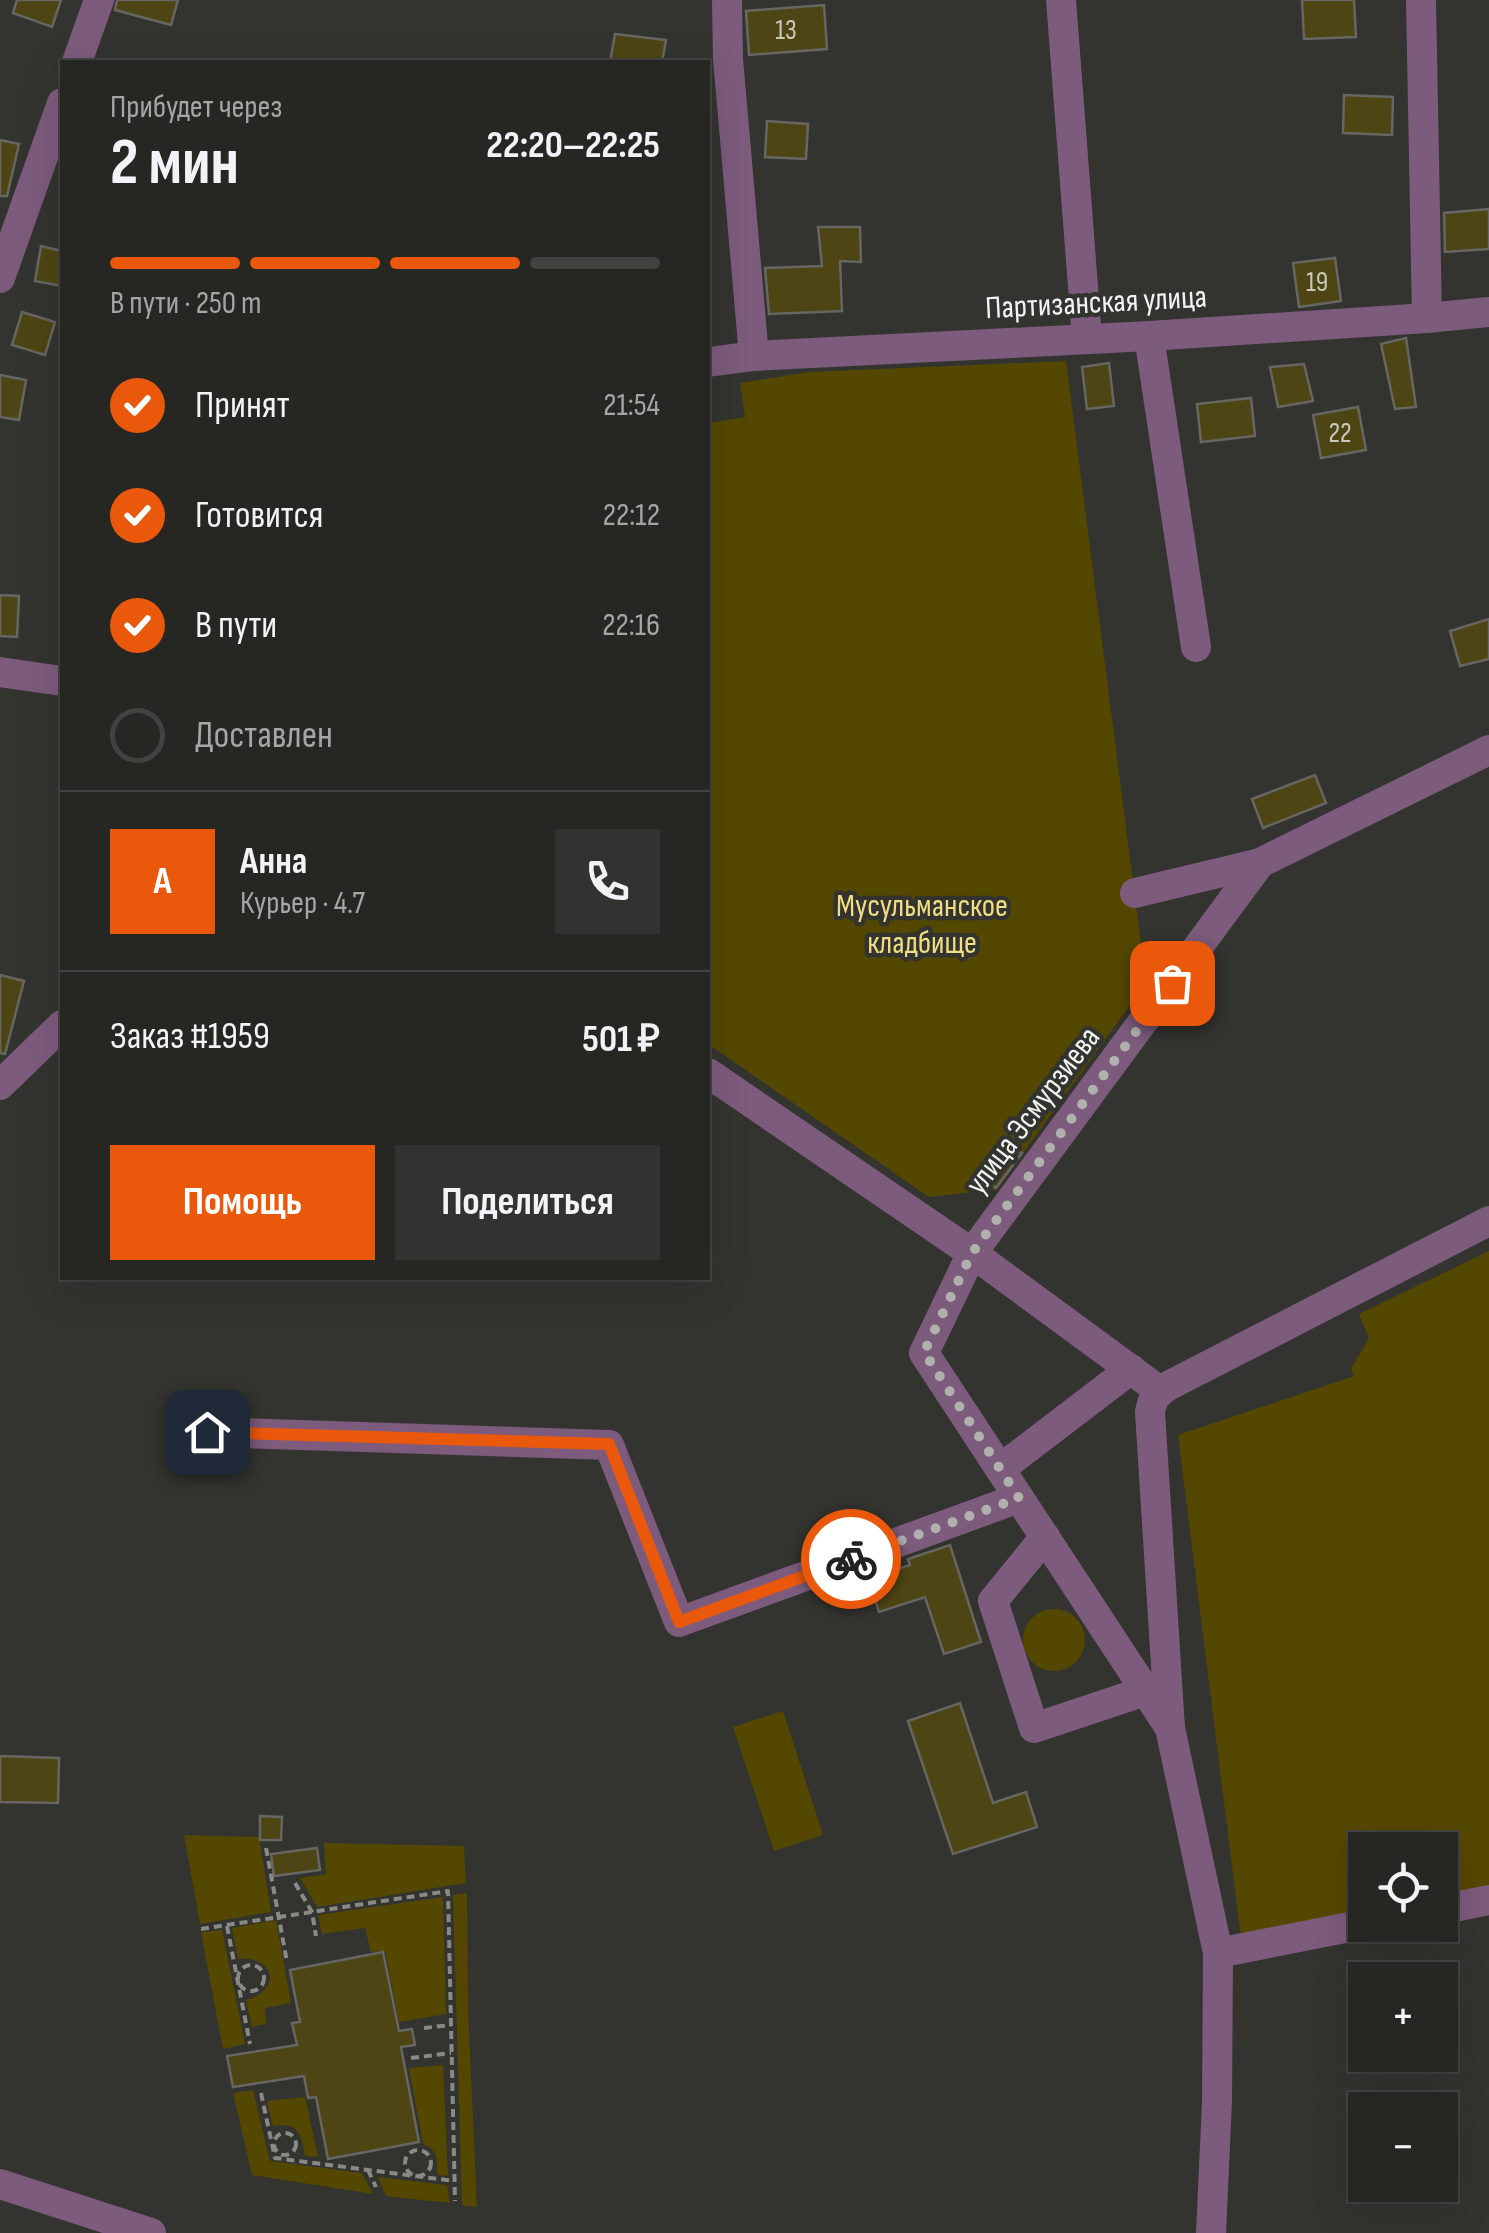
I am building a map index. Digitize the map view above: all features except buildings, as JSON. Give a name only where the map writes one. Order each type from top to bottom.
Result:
[{"type":"street","points":[[78,60],[99,0]]},
{"type":"street","points":[[726,0],[754,356]]},
{"type":"street","points":[[1061,0],[1087,339]]},
{"type":"street","points":[[1421,0],[1428,318]]},
{"type":"street","points":[[0,278],[60,109]]},
{"type":"street","name":"Партизанская улица","points":[[710,362],[1489,312]]},
{"type":"street","points":[[1149,336],[1196,647]]},
{"type":"street","points":[[0,672],[60,681]]},
{"type":"street","name":"улица Эсмурзиева","points":[[1000,1469],[924,1352],[972,1253],[1260,863],[1489,750]]},
{"type":"street","points":[[1135,893],[1260,863]]},
{"type":"street","points":[[0,1085],[60,1028]]},
{"type":"street","points":[[710,1074],[972,1253],[1160,1391]]},
{"type":"street","points":[[1212,2233],[1218,1954],[1170,1728],[1152,1401],[1160,1391],[1489,1221]]},
{"type":"street","points":[[1130,1369],[1000,1469],[1170,1728]]},
{"type":"street","points":[[207,1432],[609,1444],[679,1622],[1019,1498]]},
{"type":"street","points":[[1044,1537],[992,1601],[1034,1728],[1145,1691]]},
{"type":"street","points":[[1458,1906],[1489,1900]]},
{"type":"street","points":[[1218,1954],[1348,1927]]},
{"type":"street","points":[[0,2184],[142,2232]]},
{"type":"path","points":[[266,1848],[287,1962]]},
{"type":"path","points":[[295,1883],[312,1912],[316,1936]]},
{"type":"path","points":[[202,1929],[448,1892],[455,2202]]},
{"type":"path","points":[[227,1925],[250,2044]]},
{"type":"path","points":[[247,1965],[255,1965],[263,1973],[264,1982],[255,1990],[242,1988],[238,1981],[239,1973],[247,1965]]},
{"type":"path","points":[[424,2028],[451,2025]]},
{"type":"path","points":[[411,2058],[452,2054]]},
{"type":"path","points":[[261,2093],[275,2158],[454,2181]]},
{"type":"path","points":[[288,2133],[294,2138],[296,2148],[291,2154],[280,2155],[275,2150],[274,2139],[280,2134],[288,2133]]},
{"type":"path","points":[[418,2150],[426,2153],[431,2165],[423,2176],[414,2176],[404,2164],[410,2152],[418,2150]]},
{"type":"path","points":[[368,2170],[376,2187]]},
{"type":"green space","name":"Мусульманское кладбище","points":[[1066,361],[1146,983],[997,1189],[929,1197],[710,1045],[710,423],[745,417],[740,383],[809,372]]},
{"type":"green space","points":[[1489,1251],[1489,1888],[1458,1894],[1458,1832],[1348,1832],[1348,1916],[1241,1938],[1178,1435],[1354,1376],[1351,1369],[1369,1338],[1359,1314]]},
{"type":"green space","points":[[1054,1609],[1076,1618],[1085,1640],[1076,1662],[1054,1671],[1032,1662],[1023,1640],[1032,1618]]},
{"type":"green space","points":[[783,1711],[823,1835],[774,1851],[733,1727]]},
{"type":"green space","points":[[184,1835],[259,1837],[271,1912],[200,1924]]},
{"type":"green space","points":[[324,1843],[464,1846],[466,1883],[317,1907],[300,1878],[326,1874]]},
{"type":"green space","points":[[467,1893],[477,2207],[462,2205],[453,1895]]},
{"type":"green space","points":[[443,1897],[446,2014],[399,2022],[385,1951],[371,1952],[365,1928],[322,1934],[318,1915]]},
{"type":"green space","points":[[276,1920],[291,2003],[265,2008],[266,2024],[252,2027],[246,2000],[265,1989],[269,1975],[260,1962],[238,1959],[232,1928]]},
{"type":"green space","points":[[222,1930],[245,2044],[223,2049],[201,1932]]},
{"type":"green space","points":[[443,2065],[448,2176],[437,2175],[436,2156],[423,2144],[409,2068]]},
{"type":"green space","points":[[253,2090],[270,2161],[362,2173],[373,2194],[252,2175],[233,2093]]},
{"type":"green space","points":[[305,2097],[318,2157],[305,2156],[300,2135],[293,2128],[273,2126],[267,2101]]},
{"type":"green space","points":[[378,2177],[447,2185],[450,2203],[386,2196]]},
{"type":"way so far","points":[[851,1559],[1019,1498],[924,1352],[972,1253],[1172,983]]},
{"type":"route","points":[[207,1432],[609,1444],[679,1622],[851,1559]]}]
